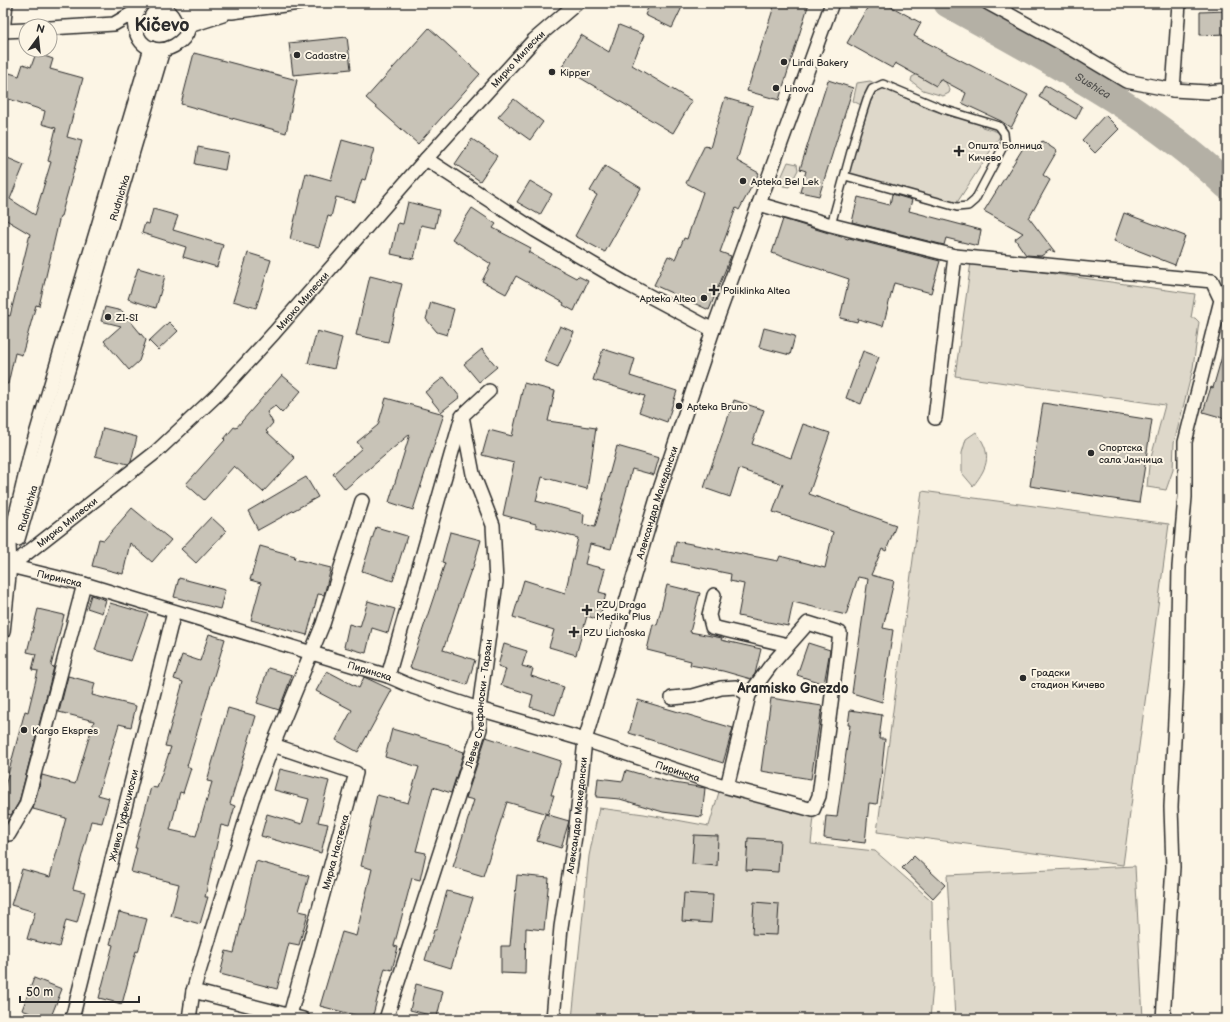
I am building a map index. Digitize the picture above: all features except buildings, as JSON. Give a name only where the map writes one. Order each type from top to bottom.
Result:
[{"type":"street","points":[[6,3],[3,31],[18,30]]},
{"type":"street","points":[[189,26],[232,12],[300,3]]},
{"type":"street","name":"Мирко Милески","points":[[6,569],[156,452],[220,392],[274,333],[426,159],[534,40],[577,3]]},
{"type":"street","name":"Александар Македонски","points":[[553,1019],[561,927],[575,836],[585,740],[657,498],[713,330],[832,3]]},
{"type":"street","points":[[988,3],[1074,50],[1126,82],[1173,90],[1207,92],[1227,90]]},
{"type":"street","points":[[1173,90],[1180,3]]},
{"type":"street","points":[[58,28],[114,24],[140,7]]},
{"type":"street","points":[[140,7],[134,25],[140,39]]},
{"type":"street","points":[[114,24],[157,49],[178,45],[183,40],[189,26],[183,7],[232,12]]},
{"type":"street","name":"Rudnichka","points":[[3,632],[6,569],[157,49]]},
{"type":"street","points":[[426,159],[535,230],[625,283],[713,330]]},
{"type":"street","points":[[759,204],[831,225],[955,256],[1212,281],[1221,300],[1185,442],[1185,497],[1179,567],[1177,675],[1171,807],[1173,867],[1163,1019]]},
{"type":"street","points":[[935,418],[955,256]]},
{"type":"street","points":[[388,676],[462,416],[489,391]]},
{"type":"street","name":"Левче Стефаноски - Тарзан","points":[[386,1019],[480,729],[479,708],[496,575],[492,525],[473,474],[462,416]]},
{"type":"street","points":[[189,1019],[194,991],[252,800],[323,624],[362,501]]},
{"type":"street","name":"Пиринска","points":[[6,569],[84,584],[388,676],[413,687],[585,740],[727,787],[813,810],[819,796],[840,634],[808,623],[749,695],[727,787]]},
{"type":"street","points":[[3,834],[9,834],[26,805],[84,584]]},
{"type":"street","points":[[714,595],[709,615],[712,627],[788,646]]},
{"type":"street","name":"Живко Туфекџиоски","points":[[72,1019],[174,612]]},
{"type":"street","points":[[672,698],[693,696],[721,688],[736,687],[749,695]]},
{"type":"street","name":"Мирка Настеска","points":[[273,745],[356,773],[290,1015]]},
{"type":"street","points":[[194,991],[303,1019]]},
{"type":"lane","points":[[831,225],[856,133],[867,99],[872,89],[879,85],[882,84],[943,109],[999,126],[1004,133],[1005,143],[975,200],[968,206],[957,207],[845,176]]},
{"type":"shaded area","points":[[916,75],[935,84],[941,80],[945,81],[950,90],[949,93],[943,96],[923,90],[911,81],[912,77]]},
{"type":"shaded area","points":[[870,81],[929,109],[956,118],[962,115],[981,124],[982,127],[1002,133],[958,201],[952,204],[846,176],[867,112],[863,106],[853,101],[857,83]]},
{"type":"shaded area","points":[[788,162],[797,164],[798,170],[789,187],[783,186],[780,180]]},
{"type":"shaded area","points":[[971,262],[1195,294],[1191,318],[1195,318],[1199,322],[1193,368],[1174,443],[1173,470],[1166,490],[1147,487],[1149,465],[1165,405],[955,376]]},
{"type":"shaded area","points":[[976,432],[985,446],[986,459],[985,466],[973,486],[962,473],[962,453],[966,439]]},
{"type":"shaded area","name":"Градски стадион Кичево","points":[[922,491],[1169,524],[1123,865],[877,832]]},
{"type":"shaded area","points":[[719,792],[814,817],[811,844],[875,851],[932,901],[933,985],[930,1019],[572,1019],[589,856],[599,808],[644,814],[709,826]]},
{"type":"shaded area","points":[[1135,866],[1143,1019],[955,1019],[947,875]]},
{"type":"waterway","name":"Sushica","points":[[948,3],[1093,85],[1163,132],[1196,157],[1227,185]]},
{"type":"place","name":"Cadastre","points":[[297,55]]},
{"type":"place","name":"Lindi Bakery","points":[[784,62]]},
{"type":"place","name":"Kipper","points":[[552,72]]},
{"type":"place","name":"Linova","points":[[776,88]]},
{"type":"place","name":"Општа Болница Кичево","points":[[959,151]]},
{"type":"place","name":"Apteka Bel Lek","points":[[743,181]]},
{"type":"place","name":"Poliklinka Altea","points":[[714,290]]},
{"type":"place","name":"Apteka Altea","points":[[704,298]]},
{"type":"place","name":"ZI-SI","points":[[108,317]]},
{"type":"place","name":"Apteka Bruno","points":[[679,406]]},
{"type":"place","name":"Спортска сала Јанчица","points":[[1091,453]]},
{"type":"place","name":"PZU Draga Medika Plus","points":[[587,610]]},
{"type":"place","name":"PZU Lichoska","points":[[574,632]]},
{"type":"place","name":"Градски стадион Кичево","points":[[1023,678]]},
{"type":"place","name":"Kargo Ekspres","points":[[24,730]]},
{"type":"district","name":"Kičevo","points":[[162,25]]},
{"type":"district","name":"Aramisko Gnezdo","points":[[793,688]]}]
